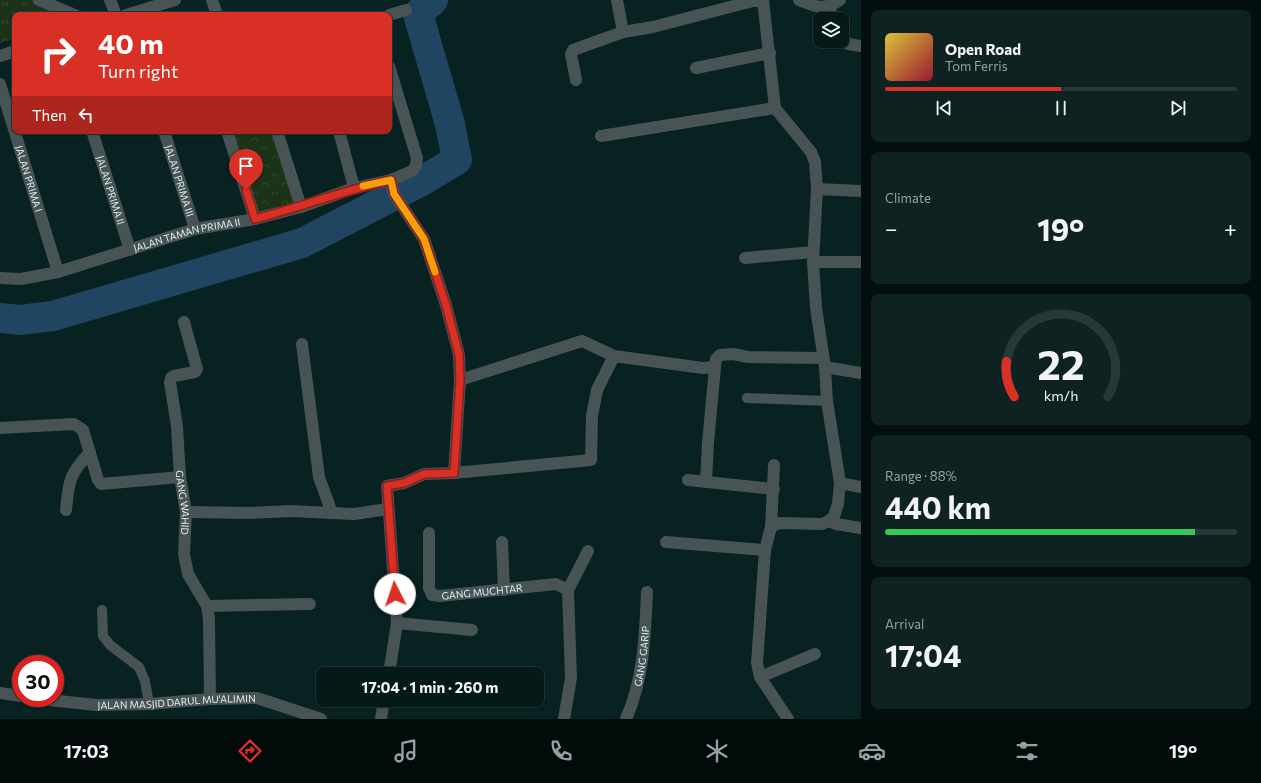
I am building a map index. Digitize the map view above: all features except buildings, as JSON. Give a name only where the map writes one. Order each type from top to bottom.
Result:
[{"type":"street","points":[[39,0],[68,12]]},
{"type":"street","points":[[110,0],[115,12]]},
{"type":"street","points":[[136,12],[175,0]]},
{"type":"street","points":[[212,0],[216,12]]},
{"type":"street","points":[[617,0],[623,32]]},
{"type":"street","points":[[576,80],[571,51],[623,32],[653,27],[714,5],[763,0],[775,108],[814,157],[817,190],[813,257],[816,308],[827,401],[840,483],[838,504],[834,516],[829,521],[822,524],[779,523],[771,527]]},
{"type":"street","points":[[799,0],[820,7],[835,3]]},
{"type":"street","points":[[392,14],[406,10]]},
{"type":"street","points":[[849,44],[861,46]]},
{"type":"street","points":[[0,56],[12,52]]},
{"type":"street","points":[[696,68],[770,53]]},
{"type":"street","name":"JALAN TAMAN PRIMA II","points":[[0,278],[21,279],[58,272],[196,230],[255,219],[301,206],[354,188],[391,180],[412,171],[416,166],[417,158],[392,76]]},
{"type":"street","name":"JALAN PRIMA I","points":[[0,84],[12,121]]},
{"type":"street","points":[[602,136],[775,108]]},
{"type":"street","name":"JALAN PRIMA I","points":[[16,134],[58,272]]},
{"type":"street","name":"JALAN PRIMA II","points":[[93,134],[130,250]]},
{"type":"street","name":"JALAN PRIMA III","points":[[165,134],[196,230]]},
{"type":"street","points":[[228,134],[255,219]]},
{"type":"street","points":[[278,134],[301,206]]},
{"type":"street","points":[[340,134],[354,188]]},
{"type":"street","points":[[391,180],[394,194],[403,204],[424,239],[446,305],[459,355],[460,380],[454,473]]},
{"type":"street","points":[[817,190],[861,190]]},
{"type":"street","points":[[745,258],[813,257],[861,262]]},
{"type":"street","name":"GANG WAHID","points":[[184,322],[197,369],[195,372],[174,376],[171,378],[170,382],[177,426],[180,477],[186,512],[184,554],[188,574],[207,606],[210,619],[210,699]]},
{"type":"street","points":[[460,380],[582,341],[614,356],[703,368],[715,367]]},
{"type":"street","points":[[302,344],[319,477],[332,514]]},
{"type":"street","points":[[706,482],[715,367],[716,359],[720,355],[733,354],[748,358],[763,356],[823,362],[861,373]]},
{"type":"street","points":[[390,667],[397,623],[387,486],[404,483],[424,474],[454,473],[591,460],[592,416],[597,390],[614,356]]},
{"type":"street","points":[[0,428],[74,424],[83,430],[98,480],[102,484],[180,477]]},
{"type":"street","points":[[66,510],[70,480],[78,466],[90,452]]},
{"type":"street","points":[[774,465],[771,527],[765,550],[757,663],[760,677],[788,719]]},
{"type":"street","points":[[688,480],[774,489]]},
{"type":"street","points":[[840,483],[861,487]]},
{"type":"street","points":[[186,512],[251,514],[291,511],[354,514],[388,509]]},
{"type":"street","points":[[829,521],[836,524],[861,528]]},
{"type":"street","name":"GANG MUCHTAR","points":[[429,533],[429,588],[432,595],[440,596],[556,584],[568,590]]},
{"type":"street","points":[[502,542],[504,590]]},
{"type":"street","points":[[666,542],[765,550]]},
{"type":"street","points":[[564,719],[571,678],[568,590],[588,551]]},
{"type":"street","name":"GANG GARIP","points":[[626,719],[634,701],[641,673],[645,646],[647,592]]},
{"type":"street","points":[[207,606],[310,604]]},
{"type":"street","points":[[397,623],[472,630]]},
{"type":"street","points":[[760,677],[816,654]]},
{"type":"street","points":[[0,693],[12,695]]},
{"type":"street","name":"JALAN MASJID DARUL MU'ALIMIN","points":[[64,702],[96,705],[149,704],[210,699],[257,698],[321,719]]},
{"type":"street","points":[[381,719],[383,707]]},
{"type":"lane","points":[[748,398],[827,401]]},
{"type":"lane","points":[[102,610],[103,636],[110,645],[138,667],[145,681],[149,704]]},
{"type":"green space","points":[[0,0],[36,0],[67,12],[12,12],[12,39],[0,43]]},
{"type":"green space","points":[[233,134],[273,134],[294,204],[258,214]]},
{"type":"waterway","points":[[0,318],[20,320],[53,316],[302,243],[422,181],[457,160],[450,124],[418,14],[433,0]]},
{"type":"slow traffic","points":[[363,186],[391,180],[394,194],[403,204],[424,239],[435,272]]},
{"type":"route","points":[[246,190],[255,219],[301,206],[354,188],[391,180],[394,194],[403,204],[424,239],[446,305],[459,355],[460,380],[454,473],[424,474],[404,483],[387,486],[395,594]]}]
